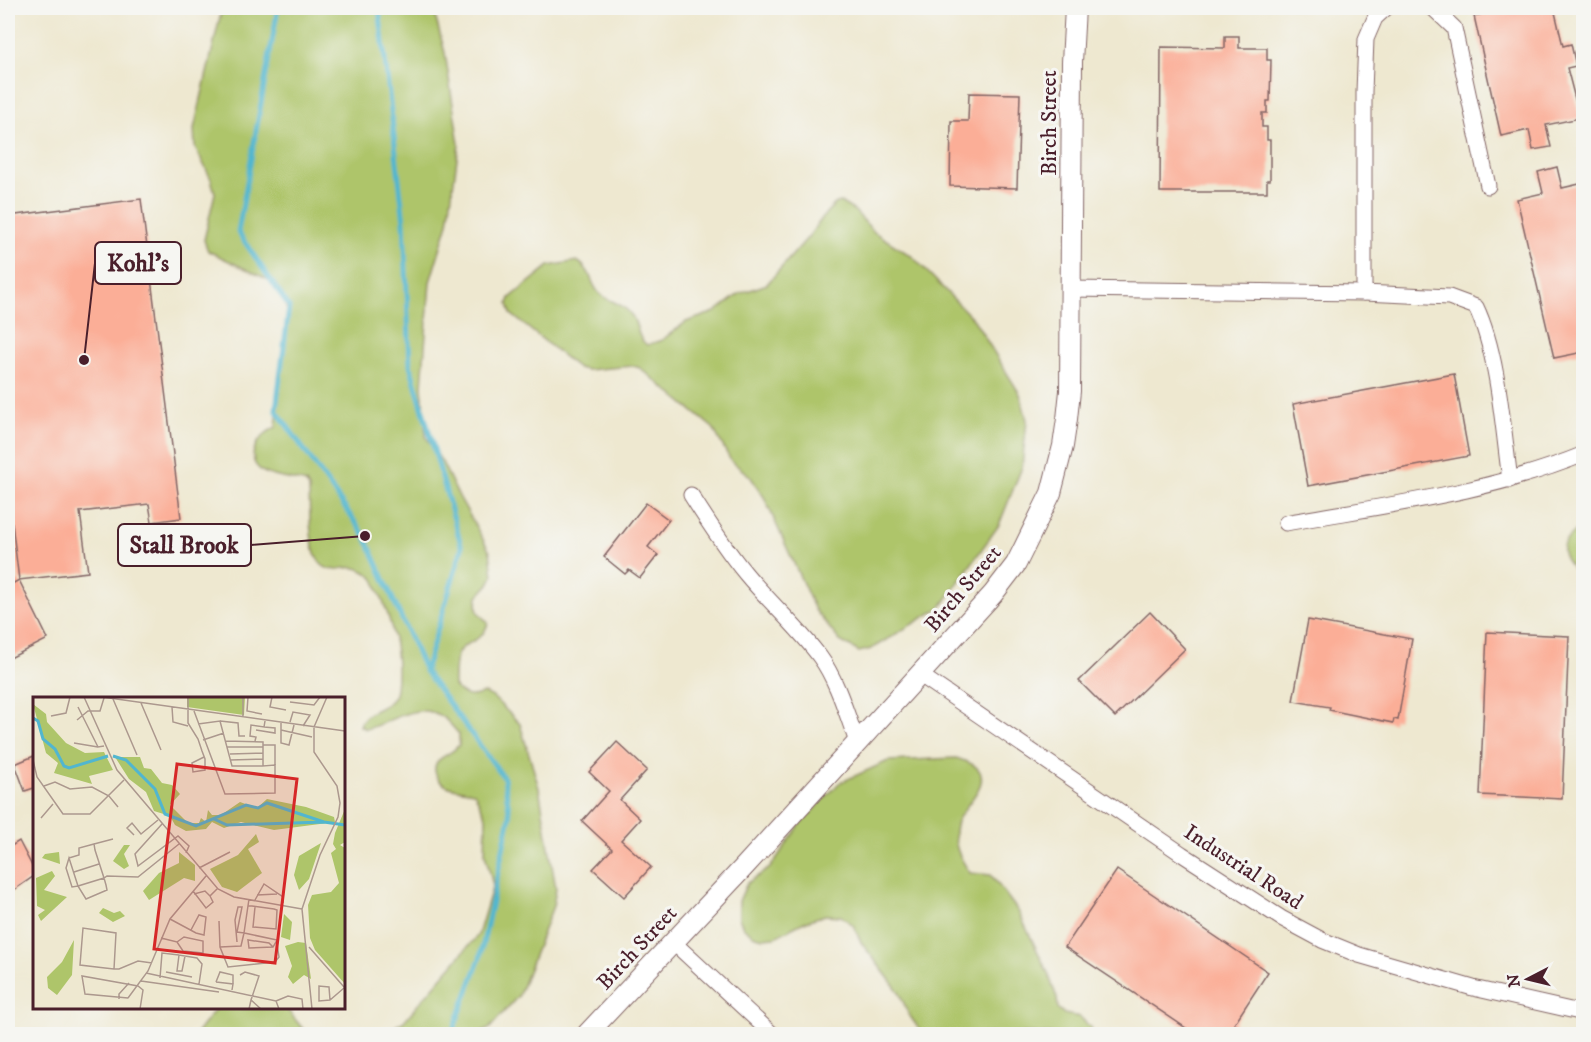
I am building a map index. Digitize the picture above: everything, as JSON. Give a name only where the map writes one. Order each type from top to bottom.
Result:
[{"type":"street","name":"Birch Street","points":[[587,1035],[993,594],[1016,564],[1051,493],[1063,446],[1070,391],[1072,63],[1075,8]]},
{"type":"street","points":[[1364,293],[1366,39],[1375,18],[1386,8]]},
{"type":"street","points":[[1433,8],[1454,28],[1488,186]]},
{"type":"street","points":[[1070,289],[1364,293],[1449,297],[1476,307],[1490,348],[1510,480]]},
{"type":"street","points":[[1286,523],[1510,480],[1584,454]]},
{"type":"street","points":[[691,495],[746,574],[821,659],[841,700],[857,742]]},
{"type":"street","name":"Industrial Road","points":[[919,674],[1182,854],[1281,918],[1322,940],[1359,955],[1473,988],[1584,1013]]},
{"type":"street","points":[[673,942],[772,1035]]},
{"type":"green space","points":[[222,8],[433,8],[445,53],[459,144],[448,223],[430,282],[422,386],[426,437],[442,462],[490,552],[493,576],[478,596],[478,612],[488,623],[482,635],[465,645],[458,653],[454,686],[468,696],[485,693],[493,697],[520,724],[539,788],[556,889],[553,906],[519,995],[489,1029],[478,1034],[384,1034],[404,1021],[478,935],[493,885],[485,854],[486,817],[474,792],[448,786],[437,777],[435,766],[437,763],[459,745],[459,734],[445,719],[432,712],[423,711],[404,714],[366,729],[360,726],[367,715],[390,701],[396,689],[397,664],[394,638],[376,583],[371,576],[358,569],[352,567],[329,569],[321,564],[312,539],[309,488],[306,483],[263,472],[257,467],[254,459],[254,450],[260,439],[276,427],[289,318],[283,296],[275,283],[208,251],[204,240],[215,193],[211,179],[195,147],[194,129]]},
{"type":"green space","points":[[840,202],[855,211],[874,232],[913,257],[974,320],[1020,394],[1027,420],[1022,467],[999,525],[941,607],[871,649],[859,652],[840,641],[815,610],[764,497],[750,476],[731,461],[713,428],[640,368],[633,366],[587,370],[578,368],[511,314],[508,304],[510,298],[549,266],[577,261],[586,269],[601,295],[629,312],[643,342],[647,345],[662,340],[686,322],[715,312],[739,294],[767,284],[826,213]]},
{"type":"green space","points":[[1583,525],[1583,571],[1575,571],[1564,557],[1563,546],[1570,536]]},
{"type":"green space","points":[[956,758],[973,765],[981,774],[978,789],[956,825],[955,838],[960,856],[970,873],[991,875],[1018,911],[1048,973],[1058,1008],[1064,1014],[1080,1017],[1090,1027],[1092,1034],[923,1034],[909,1015],[899,992],[861,942],[853,925],[841,916],[825,915],[804,922],[775,937],[763,938],[753,935],[743,927],[739,918],[739,901],[747,883],[770,868],[799,826],[839,783],[888,761]]},
{"type":"green space","points":[[215,1009],[287,1009],[307,1034],[196,1034]]},
{"type":"building","points":[[1510,8],[1554,8],[1563,46],[1571,44],[1576,66],[1567,68],[1580,118],[1546,125],[1551,147],[1533,150],[1529,130],[1501,136],[1474,16]]},
{"type":"building","points":[[1225,36],[1239,36],[1239,48],[1267,48],[1267,60],[1271,60],[1270,101],[1267,101],[1267,113],[1262,113],[1262,127],[1267,127],[1267,140],[1270,140],[1270,180],[1267,180],[1267,192],[1160,192],[1161,47],[1225,48]]},
{"type":"building","points":[[969,93],[1020,94],[1017,188],[950,186],[951,121],[968,121]]},
{"type":"building","points":[[1557,167],[1562,188],[1584,183],[1584,352],[1554,358],[1517,199],[1543,193],[1538,172]]},
{"type":"building","points":[[141,199],[181,518],[152,522],[149,504],[80,512],[88,572],[19,580],[12,523],[8,524],[8,216]]},
{"type":"building","points":[[1454,374],[1469,456],[1308,486],[1293,404]]},
{"type":"building","points":[[646,503],[669,520],[648,547],[658,555],[640,578],[629,570],[625,574],[604,557]]},
{"type":"building","points":[[19,580],[48,639],[8,659],[8,586]]},
{"type":"building","points":[[1150,612],[1185,649],[1115,717],[1079,681]]},
{"type":"building","points":[[1308,620],[1412,639],[1398,720],[1394,719],[1393,723],[1329,710],[1330,707],[1293,701]]},
{"type":"building","points":[[1487,632],[1569,636],[1562,799],[1480,795]]},
{"type":"building","points":[[617,742],[647,770],[620,800],[640,819],[621,840],[651,867],[624,897],[593,869],[612,849],[582,821],[609,791],[589,772]]},
{"type":"building","points":[[33,756],[33,788],[25,791],[15,764]]},
{"type":"building","points":[[19,841],[33,868],[33,877],[8,894],[8,848]]},
{"type":"building","points":[[1117,870],[1268,972],[1234,1024],[1250,1034],[1195,1034],[1065,947]]},
{"type":"waterway","points":[[278,8],[238,232],[289,307],[276,410],[365,536],[425,671],[504,778],[510,816],[480,958],[452,1034]]},
{"type":"waterway","points":[[379,8],[404,222],[410,365],[462,548],[425,671]]},
{"type":"place","name":"Kohl's","points":[[84,360]]},
{"type":"place","name":"Stall Brook","points":[[365,536]]}]
